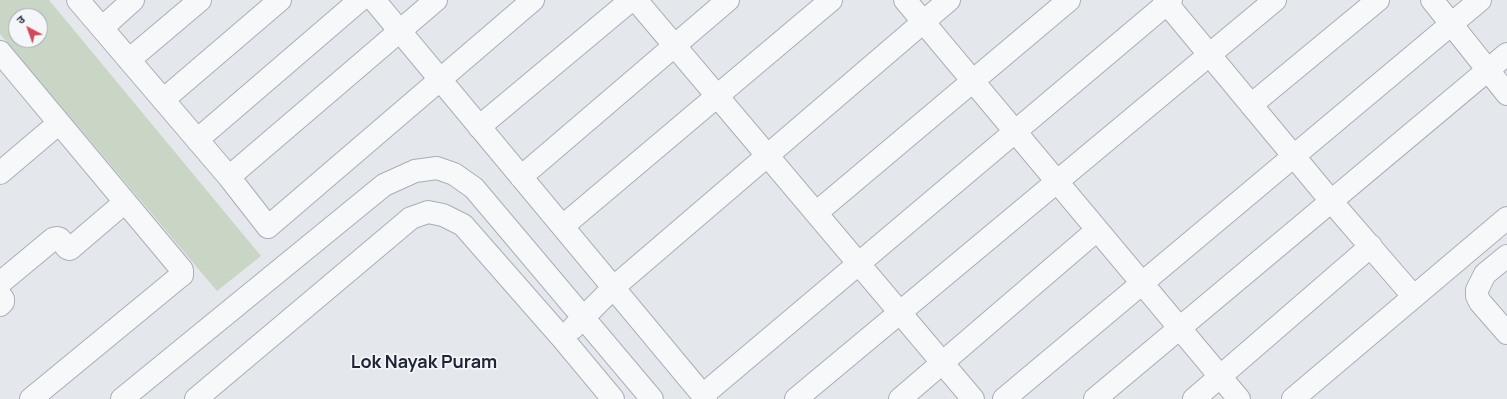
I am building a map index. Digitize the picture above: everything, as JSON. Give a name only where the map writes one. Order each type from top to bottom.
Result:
[{"type":"street","points":[[78,0],[229,177],[268,227],[533,0]]},
{"type":"street","points":[[102,28],[133,0]]},
{"type":"street","points":[[129,60],[200,0]]},
{"type":"street","points":[[163,100],[280,0]]},
{"type":"street","points":[[197,140],[360,0]]},
{"type":"street","points":[[374,0],[705,397],[1168,1],[1209,54],[1331,201],[1414,297]]},
{"type":"street","points":[[229,177],[436,0]]},
{"type":"street","points":[[480,127],[630,0]]},
{"type":"street","points":[[636,0],[973,399]]},
{"type":"street","points":[[521,177],[728,0]]},
{"type":"street","points":[[563,226],[831,0]]},
{"type":"street","points":[[905,0],[1239,399]]},
{"type":"street","points":[[563,339],[614,287],[949,0]]},
{"type":"street","points":[[816,213],[1069,0]]},
{"type":"street","points":[[796,399],[1275,0]]},
{"type":"street","points":[[1252,105],[1378,0]]},
{"type":"street","points":[[1432,0],[1507,94]]},
{"type":"street","points":[[1004,399],[1480,0]]},
{"type":"street","points":[[1095,399],[1507,54]]},
{"type":"street","points":[[2,60],[59,123],[182,270],[182,275],[31,399]]},
{"type":"street","points":[[0,173],[59,123]]},
{"type":"street","points":[[122,399],[384,185],[414,171],[437,168],[454,174],[474,188],[652,399]]},
{"type":"street","points":[[0,283],[53,239],[56,238],[60,240],[67,248],[70,249],[125,202]]},
{"type":"street","points":[[196,399],[411,218],[428,212],[443,215],[463,225],[563,339],[613,399]]},
{"type":"street","points":[[1294,399],[1507,218]]},
{"type":"street","points":[[900,399],[1097,230]]},
{"type":"street","points":[[1194,399],[1371,246]]},
{"type":"street","points":[[1507,256],[1485,274],[1477,290],[1477,296],[1480,302],[1507,333]]},
{"type":"street","points":[[0,295],[3,302],[0,305]]},
{"type":"green space","points":[[0,0],[49,0],[261,256],[217,291],[12,48],[48,48],[48,8],[8,8],[8,43],[0,34]]},
{"type":"district","name":"Lok Nayak Puram","points":[[424,363]]}]
